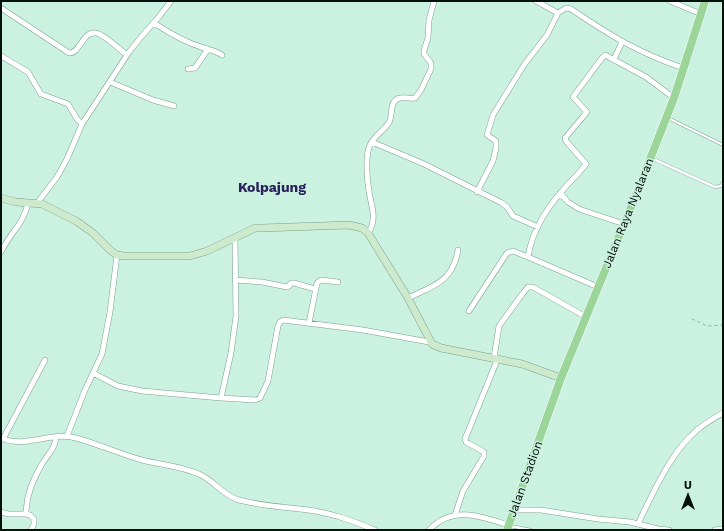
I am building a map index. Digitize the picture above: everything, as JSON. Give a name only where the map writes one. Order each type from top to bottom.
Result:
[{"type":"main road","name":"Jalan Raya Nyalaran","points":[[544,424],[561,378],[674,98],[705,1]]},
{"type":"main road","name":"Jalan Stadion","points":[[508,528],[544,424]]},
{"type":"street","points":[[38,202],[60,171],[82,124],[135,44],[154,23],[170,1]]},
{"type":"street","points":[[368,233],[373,224],[374,214],[369,192],[367,154],[372,142],[390,121],[393,103],[395,100],[398,98],[415,98],[428,76],[431,69],[431,63],[424,54],[424,50],[428,38],[429,20],[434,1]]},
{"type":"street","points":[[536,1],[558,13]]},
{"type":"street","points":[[670,1],[701,14]]},
{"type":"street","points":[[1,8],[69,53],[72,53],[75,50],[86,36],[96,33],[127,56]]},
{"type":"street","points":[[477,192],[495,156],[496,141],[487,135],[493,115],[524,65],[547,35],[558,13],[566,8],[571,9],[622,42],[657,59],[683,68]]},
{"type":"street","points":[[154,23],[178,37],[222,55]]},
{"type":"street","points":[[614,59],[622,42]]},
{"type":"street","points":[[188,69],[195,68],[208,49]]},
{"type":"street","points":[[1,56],[28,72],[41,94],[68,104],[77,120],[82,124]]},
{"type":"street","points":[[528,256],[538,227],[546,211],[586,164],[565,138],[587,112],[573,97],[604,56],[614,59],[646,77],[674,98]]},
{"type":"street","points":[[110,82],[153,100],[174,106]]},
{"type":"street","points":[[372,142],[424,164],[504,205],[515,218],[538,227]]},
{"type":"street","points":[[560,193],[568,202],[578,209],[624,224]]},
{"type":"street","points":[[1,198],[16,202],[38,202],[67,216],[86,228],[117,255],[134,257],[190,256],[207,251],[255,228],[349,225],[362,228],[368,233],[408,298],[429,342]]},
{"type":"street","points":[[1,252],[15,232],[28,203]]},
{"type":"street","points":[[221,398],[236,316],[235,238]]},
{"type":"street","points":[[408,298],[443,280],[450,274],[454,267],[458,250]]},
{"type":"street","points":[[469,311],[507,253],[512,251],[528,256],[598,287]]},
{"type":"street","points":[[66,436],[102,354],[105,343],[117,255]]},
{"type":"street","points":[[235,280],[262,282],[287,287],[291,283],[294,283],[315,289]]},
{"type":"street","points":[[309,322],[315,289],[319,281],[338,282]]},
{"type":"street","points":[[455,516],[463,491],[485,453],[466,442],[465,439],[496,358],[499,326],[528,287],[533,287],[586,318]]},
{"type":"street","points":[[93,373],[107,382],[126,388],[221,398],[256,400],[260,398],[268,381],[278,326],[283,320],[288,320],[363,330],[429,342],[441,348],[530,366],[561,378]]},
{"type":"street","points":[[45,360],[2,438],[17,442],[66,436],[141,460],[171,466],[200,475],[212,482],[229,496],[238,500],[263,505],[332,514],[375,530]]},
{"type":"street","points":[[638,524],[652,495],[678,451],[697,430],[723,413]]},
{"type":"street","points":[[26,514],[28,491],[54,447],[56,437]]},
{"type":"street","points":[[514,510],[541,510],[669,530]]},
{"type":"street","points":[[1,512],[8,514],[30,515],[34,519],[34,529]]},
{"type":"street","points":[[429,530],[436,523],[447,517],[472,514],[508,528]]},
{"type":"street","points":[[715,530],[723,529]]},
{"type":"lane","points":[[666,117],[723,145]]},
{"type":"lane","points":[[651,158],[715,187],[721,186],[723,182]]},
{"type":"lane","points":[[508,528],[531,530]]},
{"type":"path","points":[[692,319],[702,325],[707,326],[723,325]]},
{"type":"district","name":"Kolpajung","points":[[272,187]]}]
